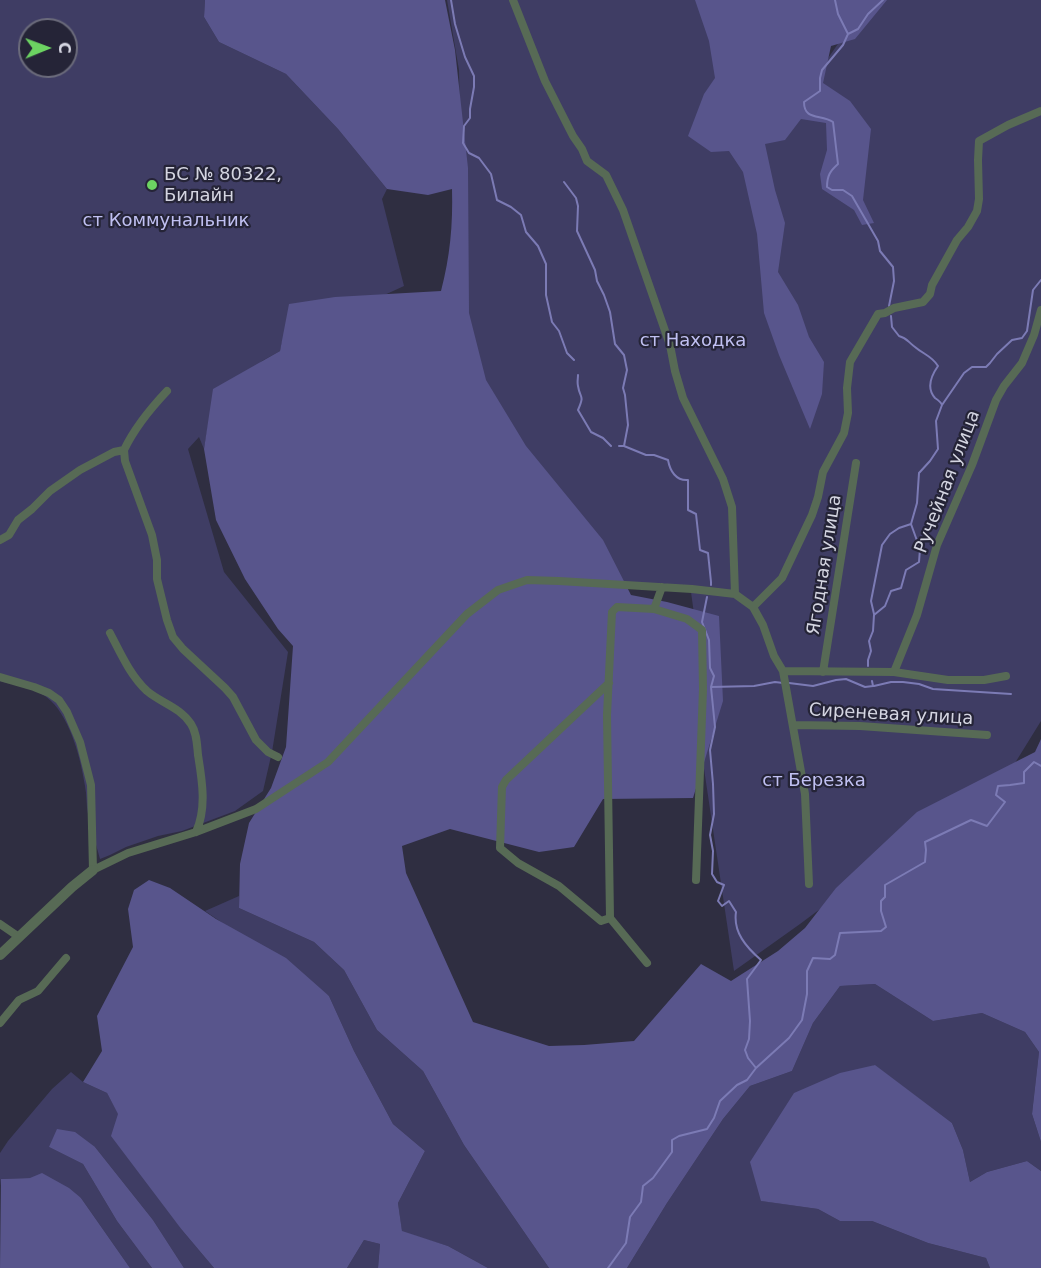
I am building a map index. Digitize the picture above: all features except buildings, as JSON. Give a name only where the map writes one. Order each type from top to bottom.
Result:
[{"type":"street","points":[[513,0],[545,81],[573,136],[587,161],[606,175],[623,210],[670,345],[683,398],[723,479],[732,507],[735,594]]},
{"type":"street","points":[[753,607],[782,578],[812,515],[823,472],[844,433],[848,413],[847,387],[850,362],[878,314],[923,302],[930,294],[932,285],[957,240],[969,227],[977,211],[979,141],[1041,111]]},
{"type":"street","name":"Ручейная улица","points":[[894,672],[917,615],[937,545],[972,465],[996,400],[1022,363],[1034,335],[1041,310]]},
{"type":"street","points":[[167,391],[148,411],[124,450],[125,461],[152,535],[157,560],[157,579],[167,620],[173,637],[183,650],[233,697],[256,740],[268,752],[278,757]]},
{"type":"street","points":[[0,540],[9,535],[18,520],[50,491],[80,470],[114,452],[124,450]]},
{"type":"street","name":"Ягодная улица","points":[[823,672],[856,463]]},
{"type":"street","points":[[0,955],[93,870],[128,853],[196,832],[256,809],[328,762],[466,614],[498,590],[527,580],[662,587],[735,594],[753,607],[784,674],[788,692],[805,794],[809,884]]},
{"type":"street","points":[[654,609],[662,587]]},
{"type":"street","points":[[647,963],[610,918],[607,715],[612,612],[617,607],[654,609],[687,619],[702,630],[703,689],[696,880]]},
{"type":"street","points":[[110,633],[138,682],[150,693],[177,709],[192,725],[203,791],[200,824],[196,832]]},
{"type":"street","points":[[784,674],[894,672],[948,680],[984,680],[1006,676]]},
{"type":"street","points":[[0,677],[49,693],[59,700],[67,712],[81,742],[91,786],[93,870]]},
{"type":"street","points":[[609,683],[506,780],[502,788],[500,848],[518,863],[559,886],[601,921],[610,918]]},
{"type":"street","name":"Сиреневая улица","points":[[793,725],[860,726],[987,735]]},
{"type":"street","points":[[0,924],[19,937]]},
{"type":"street","points":[[0,1023],[19,1000],[38,991],[66,958]]},
{"type":"green space","name":"ст Коммунальник","points":[[0,0],[205,0],[204,17],[219,42],[286,74],[338,129],[387,189],[382,199],[404,286],[282,342],[280,351],[262,361],[208,426],[204,449],[199,437],[188,449],[224,572],[288,652],[272,752],[263,791],[235,811],[182,831],[126,847],[100,859],[88,814],[81,764],[69,729],[51,701],[27,688],[0,681]]},
{"type":"green space","name":"ст Находка","points":[[447,0],[698,0],[777,132],[851,25],[879,0],[1041,0],[1041,721],[1015,763],[734,971],[699,735],[697,636],[691,592],[530,583],[465,372],[459,70]]},
{"type":"green space","points":[[239,896],[239,908],[314,942],[344,970],[377,1030],[423,1071],[464,1145],[549,1268],[488,1268],[448,1246],[402,1232],[398,1203],[425,1151],[393,1124],[354,1051],[329,996],[205,911]]},
{"type":"green space","points":[[875,984],[933,1021],[982,1013],[1025,1032],[1039,1052],[1032,1114],[1041,1142],[1041,1171],[1027,1161],[987,1172],[970,1182],[963,1150],[952,1123],[874,1065],[762,1201],[818,1209],[840,1221],[872,1221],[928,1243],[986,1258],[990,1268],[627,1268],[723,1119],[750,1086],[792,1071],[813,1023],[840,986]]},
{"type":"green space","points":[[71,1072],[83,1082],[107,1093],[182,1230],[214,1268],[184,1268],[153,1220],[95,1147],[49,1147],[83,1164],[117,1221],[152,1268],[130,1268],[81,1198],[30,1178],[1,1179],[0,1186],[0,1153],[52,1089]]},
{"type":"green space","points":[[364,1240],[380,1244],[378,1268],[347,1268]]},
{"type":"shaded area","points":[[205,0],[445,0],[455,50],[468,168],[469,313],[486,380],[526,446],[603,540],[631,595],[719,616],[723,701],[693,798],[603,799],[574,847],[539,852],[450,829],[402,846],[406,873],[473,1022],[549,1046],[634,1041],[701,964],[731,981],[778,951],[805,928],[836,888],[917,812],[1035,752],[1041,739],[1041,1142],[1032,1114],[1039,1052],[1025,1032],[982,1013],[933,1021],[875,984],[840,986],[813,1023],[792,1071],[750,1086],[723,1119],[627,1268],[549,1268],[464,1145],[423,1071],[377,1030],[344,970],[314,942],[239,908],[240,864],[249,823],[271,788],[286,747],[293,646],[278,629],[245,579],[216,520],[204,449],[213,389],[280,351],[289,304],[335,297],[441,291],[450,241],[452,189],[428,195],[387,189],[338,129],[286,74],[219,42],[204,17]]},
{"type":"shaded area","points":[[695,0],[887,0],[855,39],[831,46],[823,83],[850,101],[871,129],[863,200],[874,223],[862,225],[854,210],[822,189],[820,174],[827,150],[826,123],[801,119],[785,140],[765,144],[785,223],[778,272],[798,305],[809,337],[824,362],[822,394],[810,429],[764,313],[757,234],[743,172],[729,151],[711,152],[688,136],[704,94],[715,78],[709,41]]},
{"type":"shaded area","points":[[149,880],[170,888],[216,919],[286,958],[329,996],[354,1051],[393,1124],[425,1151],[398,1203],[402,1231],[448,1246],[488,1268],[378,1268],[380,1244],[364,1240],[347,1268],[214,1268],[182,1230],[111,1136],[118,1114],[107,1093],[83,1082],[102,1051],[97,1016],[133,947],[128,909],[134,890]]},
{"type":"shaded area","points":[[875,1065],[952,1123],[963,1150],[970,1182],[987,1172],[1027,1161],[1041,1171],[1041,1268],[990,1268],[986,1258],[928,1243],[872,1221],[840,1221],[818,1209],[761,1201],[750,1162],[794,1093],[840,1073]]},
{"type":"shaded area","points":[[57,1129],[75,1132],[95,1147],[153,1220],[184,1268],[152,1268],[117,1221],[83,1164],[49,1147]]},
{"type":"shaded area","points":[[42,1173],[69,1188],[81,1198],[130,1268],[0,1268],[1,1179],[30,1178]]},
{"type":"waterway","points":[[451,0],[455,24],[465,57],[474,76],[470,118],[464,126],[463,143],[469,153],[479,158],[491,174],[497,200],[521,215],[526,232],[538,246],[546,264],[546,295],[552,322],[559,331],[567,353],[574,360]]},
{"type":"waterway","points":[[835,0],[838,14],[848,34]]},
{"type":"waterway","points":[[883,0],[868,14],[858,29],[848,34],[843,45],[822,70],[820,91],[804,102],[810,115],[833,122],[838,164],[830,174],[827,187],[832,190],[843,190],[852,196],[878,241],[880,251],[893,267],[894,281],[889,306]]},
{"type":"waterway","points":[[564,182],[576,198],[577,231],[595,270],[597,281],[610,312],[615,344],[624,355],[627,370],[623,388],[628,425],[624,446]]},
{"type":"waterway","points":[[942,405],[964,373],[972,367],[986,367],[1012,340],[1022,338],[1027,331],[1033,290],[1041,280]]},
{"type":"waterway","points":[[868,666],[871,651],[869,641],[873,631],[874,615],[885,606],[891,591],[901,588],[906,570],[919,562],[920,549],[911,524],[917,503],[919,473],[938,449],[936,421],[942,405],[932,394],[930,386],[938,366],[930,357],[899,336],[892,327],[891,316]]},
{"type":"waterway","points":[[578,375],[582,399],[578,410],[591,432],[603,438],[611,446]]},
{"type":"waterway","points":[[619,446],[668,460],[674,475],[688,480],[688,510],[696,514],[700,550],[708,553],[711,585]]},
{"type":"waterway","points":[[874,614],[871,601],[882,545],[890,534],[911,524]]},
{"type":"waterway","points":[[707,597],[702,622],[709,640],[710,668],[714,676],[711,687],[715,727],[710,750],[714,814],[710,835],[713,851],[712,874],[717,882],[724,885],[718,901],[722,906],[729,901],[736,912],[737,926],[742,939],[761,960],[747,979],[750,1021],[749,1039],[745,1050],[756,1068]]},
{"type":"waterway","points":[[789,683],[813,686],[846,679],[865,687],[873,686],[872,681]]},
{"type":"waterway","points":[[874,686],[903,682],[933,689],[1011,694]]},
{"type":"waterway","points":[[711,687],[783,683]]},
{"type":"waterway","points":[[608,1268],[626,1243],[630,1217],[641,1202],[643,1186],[653,1178],[672,1152],[672,1140],[707,1129],[720,1101],[737,1085],[747,1080],[756,1068],[789,1038],[802,1020],[807,994],[807,971],[813,958],[830,959],[835,955],[840,933],[881,931],[886,927],[881,911],[881,901],[885,897],[885,885],[925,862],[925,842],[971,820],[987,826],[1005,802],[996,795],[998,786],[1024,783],[1024,772],[1034,762],[1041,766]]},
{"type":"place","name":"БС № 80322, Билайн","points":[[152,185]]},
{"type":"park label","name":"ст Березка","points":[[814,781]]}]
